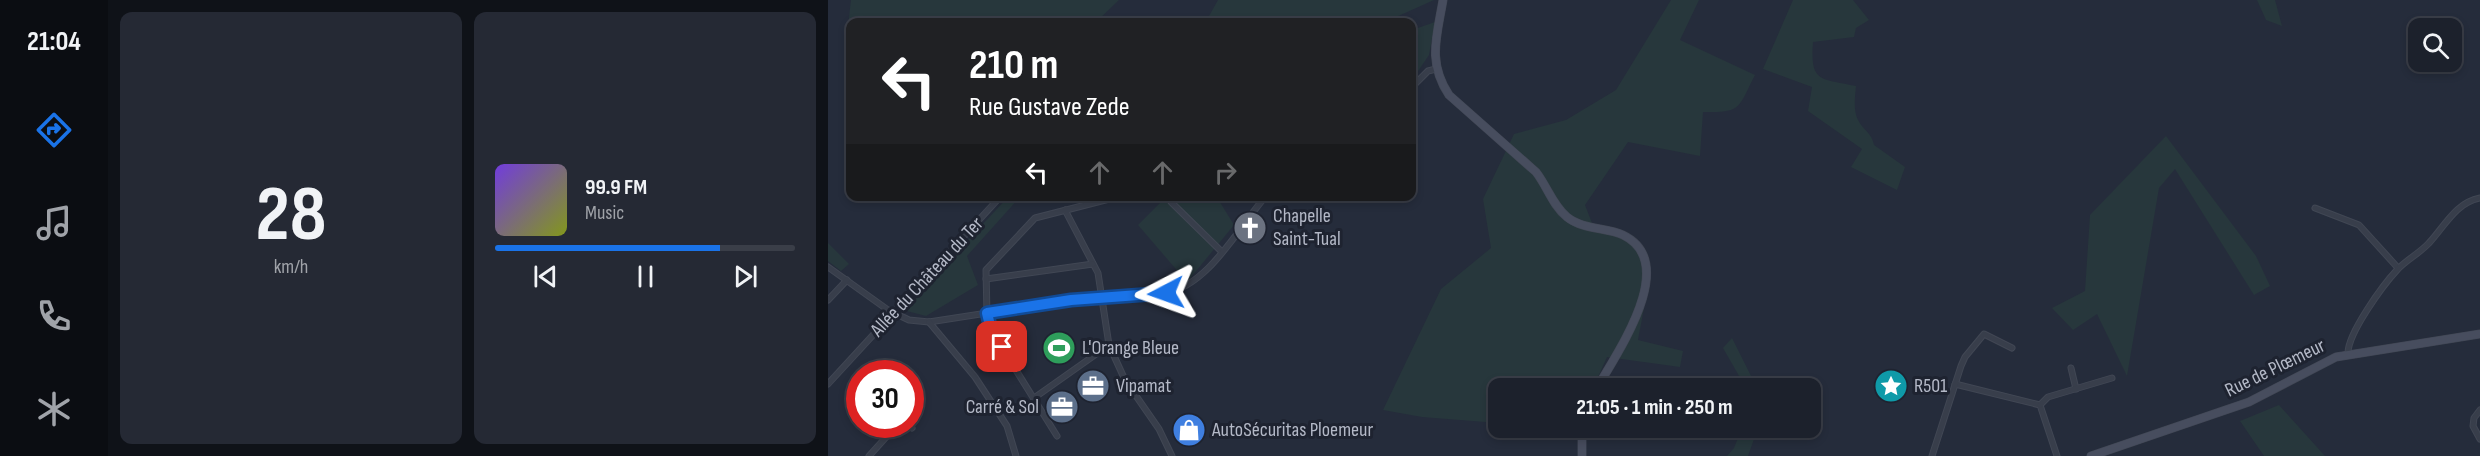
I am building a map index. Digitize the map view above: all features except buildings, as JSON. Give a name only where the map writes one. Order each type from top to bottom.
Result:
[{"type":"street","points":[[1443,0],[1435,49],[1436,69],[1449,95],[1536,172],[1567,217],[1582,224],[1623,235],[1639,249],[1647,272],[1642,303],[1602,378]]},
{"type":"street","points":[[1416,83],[1428,72],[1436,69]]},
{"type":"street","points":[[2348,353],[2351,337],[2398,268],[2420,252],[2440,231],[2447,218],[2464,204],[2480,198]]},
{"type":"street","name":"Allée du Château du Ter","points":[[828,384],[996,201]]},
{"type":"street","points":[[1057,436],[991,330],[987,313],[986,270],[1035,218],[1102,201]]},
{"type":"street","points":[[1172,201],[1222,252]]},
{"type":"street","points":[[828,267],[893,312],[909,320],[929,322],[1071,300],[1180,291],[1193,283],[1222,252],[1262,201]]},
{"type":"street","points":[[2315,208],[2359,225],[2398,268]]},
{"type":"street","points":[[1065,210],[1098,273],[1109,345],[1125,380],[1159,429],[1172,456]]},
{"type":"street","points":[[986,279],[1093,264]]},
{"type":"street","points":[[828,300],[847,280]]},
{"type":"street","points":[[929,322],[975,377],[1003,420],[1016,456]]},
{"type":"street","points":[[1932,456],[1965,357],[1984,334],[2012,348]]},
{"type":"street","name":"Rue de Plœmeur","points":[[2091,456],[2249,402],[2348,353],[2480,334]]},
{"type":"street","points":[[1034,398],[1109,345]]},
{"type":"street","points":[[2071,368],[2076,388]]},
{"type":"street","points":[[2040,405],[2048,397],[2112,378]]},
{"type":"street","points":[[1955,384],[2040,405]]},
{"type":"street","points":[[2040,405],[2057,456]]},
{"type":"street","points":[[2480,410],[2474,418],[2473,426],[2480,439]]},
{"type":"street","points":[[869,456],[885,438]]},
{"type":"street","points":[[1581,438],[1584,456]]},
{"type":"shaded area","points":[[851,0],[1119,0],[1100,18],[849,18]]},
{"type":"shaded area","points":[[1218,0],[1434,0],[1394,18],[1211,18],[1209,16]]},
{"type":"shaded area","points":[[1671,0],[1699,0],[1680,40],[1755,75],[1737,106],[1725,111],[1703,112],[1700,156],[1628,142],[1585,205],[1592,223],[1624,233],[1638,244],[1643,255],[1647,284],[1638,340],[1683,351],[1680,367],[1607,357],[1598,378],[1488,378],[1488,422],[1422,417],[1383,410],[1441,289],[1491,248],[1483,199],[1514,134],[1566,120],[1616,90]]},
{"type":"shaded area","points":[[1793,0],[1853,0],[1869,20],[1856,28],[1854,37],[1813,42],[1813,65],[1816,72],[1826,79],[1856,86],[1855,108],[1860,123],[1874,145],[1905,167],[1897,190],[1851,167],[1862,149],[1808,111],[1812,87],[1763,69]]},
{"type":"shaded area","points":[[2257,0],[2275,0],[2282,26],[2266,20]]},
{"type":"shaded area","points":[[1435,22],[1429,55],[1416,74],[1416,29]]},
{"type":"shaded area","points":[[846,44],[846,131],[844,61]]},
{"type":"shaded area","points":[[2166,136],[2256,256],[2270,286],[2254,295],[2175,169],[2159,188],[2127,376],[2097,314],[2073,330],[2052,308],[2085,291],[2090,215]]},
{"type":"shaded area","points":[[1004,201],[1016,201],[967,256],[978,285],[926,316],[903,310]]},
{"type":"shaded area","points":[[1162,201],[1219,201],[1234,225],[1187,282],[1138,225]]},
{"type":"shaded area","points":[[828,243],[849,264],[841,271],[828,261]]},
{"type":"shaded area","points":[[1732,338],[1752,378],[1740,378],[1723,348]]},
{"type":"shaded area","points":[[2279,405],[2325,456],[2264,456],[2240,421]]},
{"type":"shaded area","points":[[1738,438],[1754,438],[1748,456],[1727,456],[1734,448]]},
{"type":"place","name":"Chapelle Saint-Tual","points":[[1250,228]]},
{"type":"place","name":"L'Orange Bleue","points":[[1059,348]]},
{"type":"place","name":"Vipamat","points":[[1093,386]]},
{"type":"place","name":"R501","points":[[1891,386]]},
{"type":"place","name":"Carré & Sol","points":[[1062,407]]},
{"type":"place","name":"AutoSécuritas Ploemeur","points":[[1189,430]]},
{"type":"route","points":[[1002,347],[991,330],[987,313],[1071,300],[1166,293]]}]
